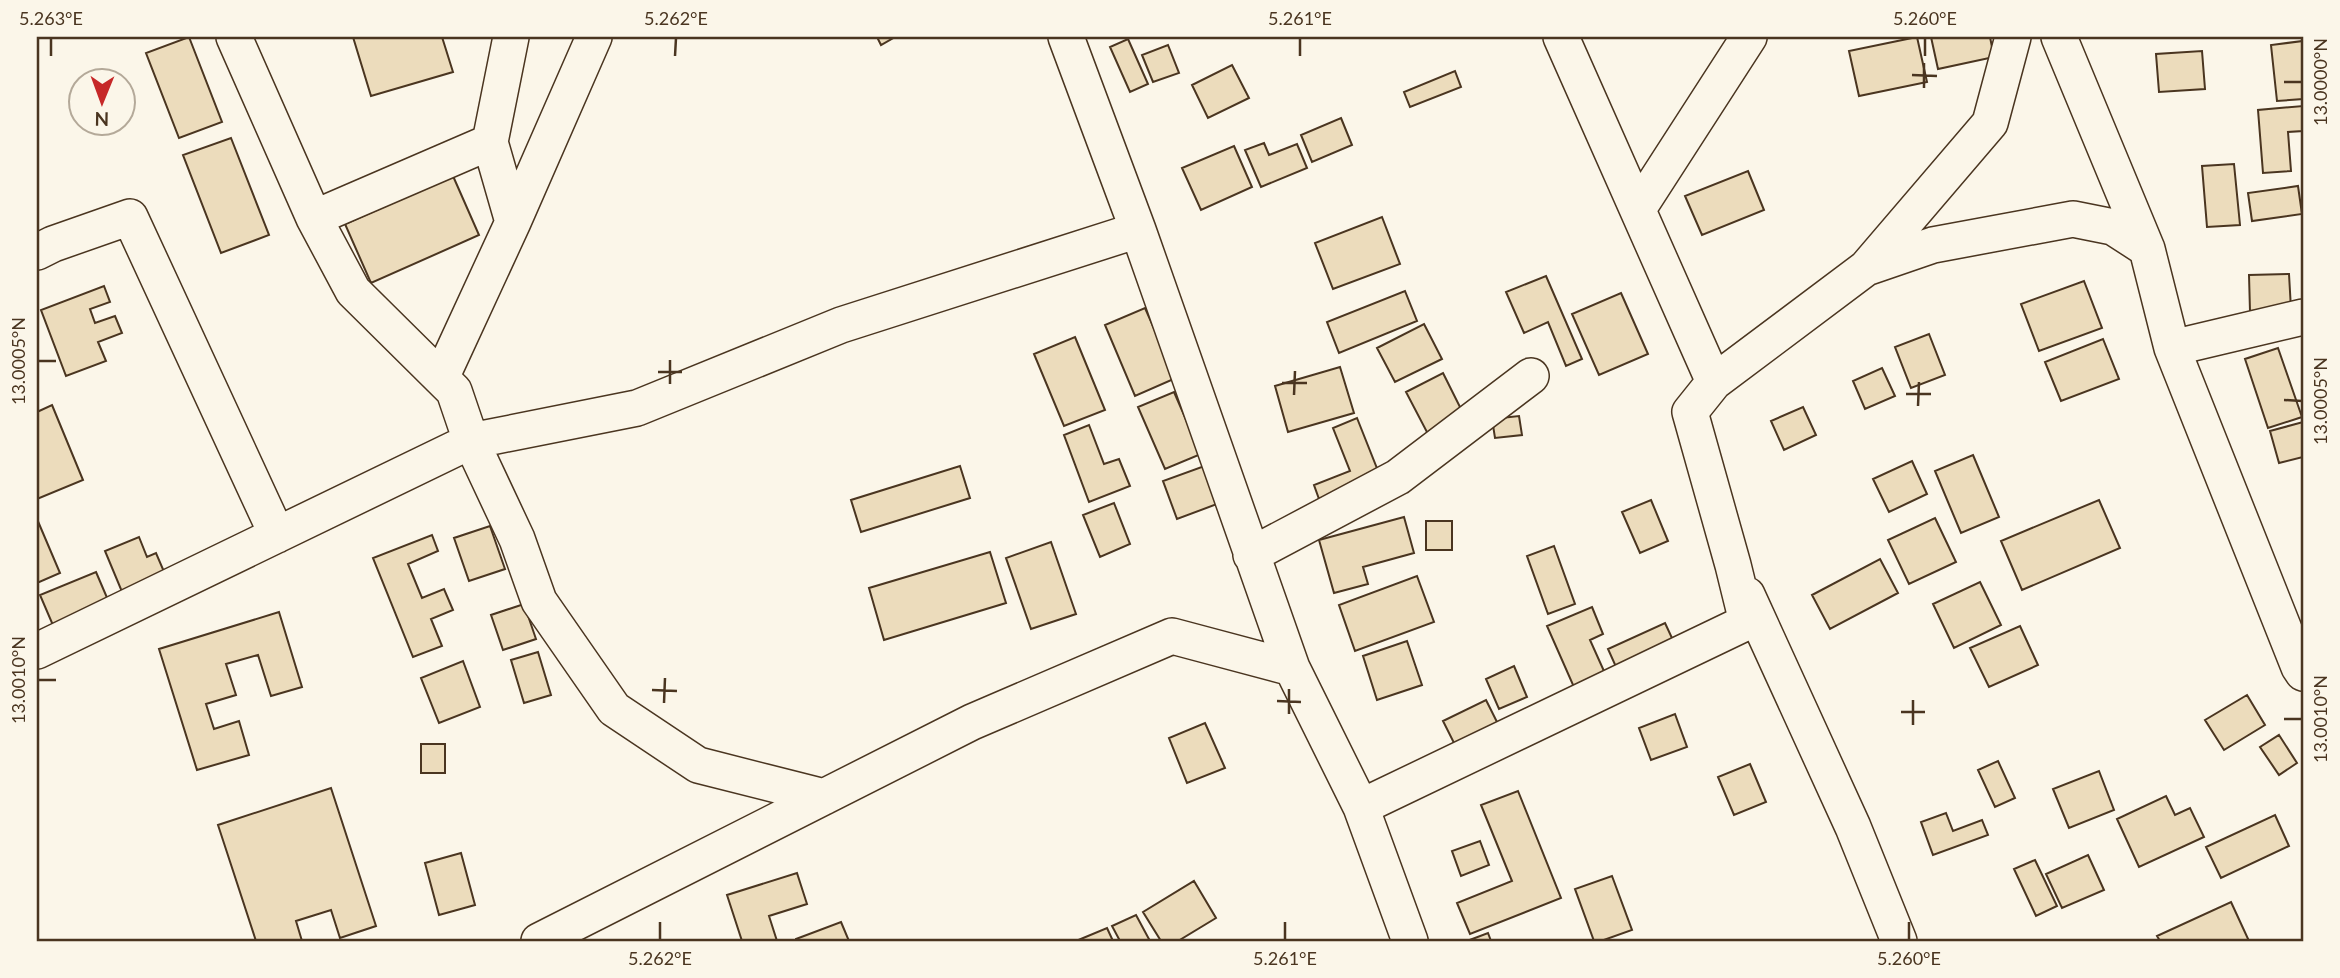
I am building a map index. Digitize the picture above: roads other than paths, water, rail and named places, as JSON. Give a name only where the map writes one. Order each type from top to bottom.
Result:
[{"type":"street","points":[[234,37],[314,218],[354,291],[454,391],[471,441],[516,539],[539,601],[614,709],[698,765],[824,797]]},
{"type":"street","points":[[511,37],[490,142],[513,222]]},
{"type":"street","points":[[441,378],[594,37]]},
{"type":"street","points":[[1066,37],[1138,230],[1292,668],[1361,807],[1410,941]]},
{"type":"street","points":[[1561,37],[1714,382]]},
{"type":"street","points":[[1638,209],[1749,37]]},
{"type":"street","points":[[1361,807],[1747,622],[1690,412],[1714,382],[1866,268],[1990,123],[2013,37]]},
{"type":"street","points":[[2059,37],[2147,249],[2172,348],[2303,673]]},
{"type":"street","points":[[314,218],[490,142]]},
{"type":"street","points":[[37,252],[130,218],[277,535]]},
{"type":"street","points":[[1866,268],[1933,245],[2073,219],[2113,227],[2147,249]]},
{"type":"street","points":[[37,651],[471,441],[637,408],[841,325],[1138,230]]},
{"type":"street","points":[[2172,348],[2303,317]]},
{"type":"street","points":[[1251,555],[1398,477],[1531,376]]},
{"type":"street","points":[[1733,565],[1853,827],[1899,941]]},
{"type":"street","points":[[539,941],[972,722],[1172,636],[1292,668]]}]
